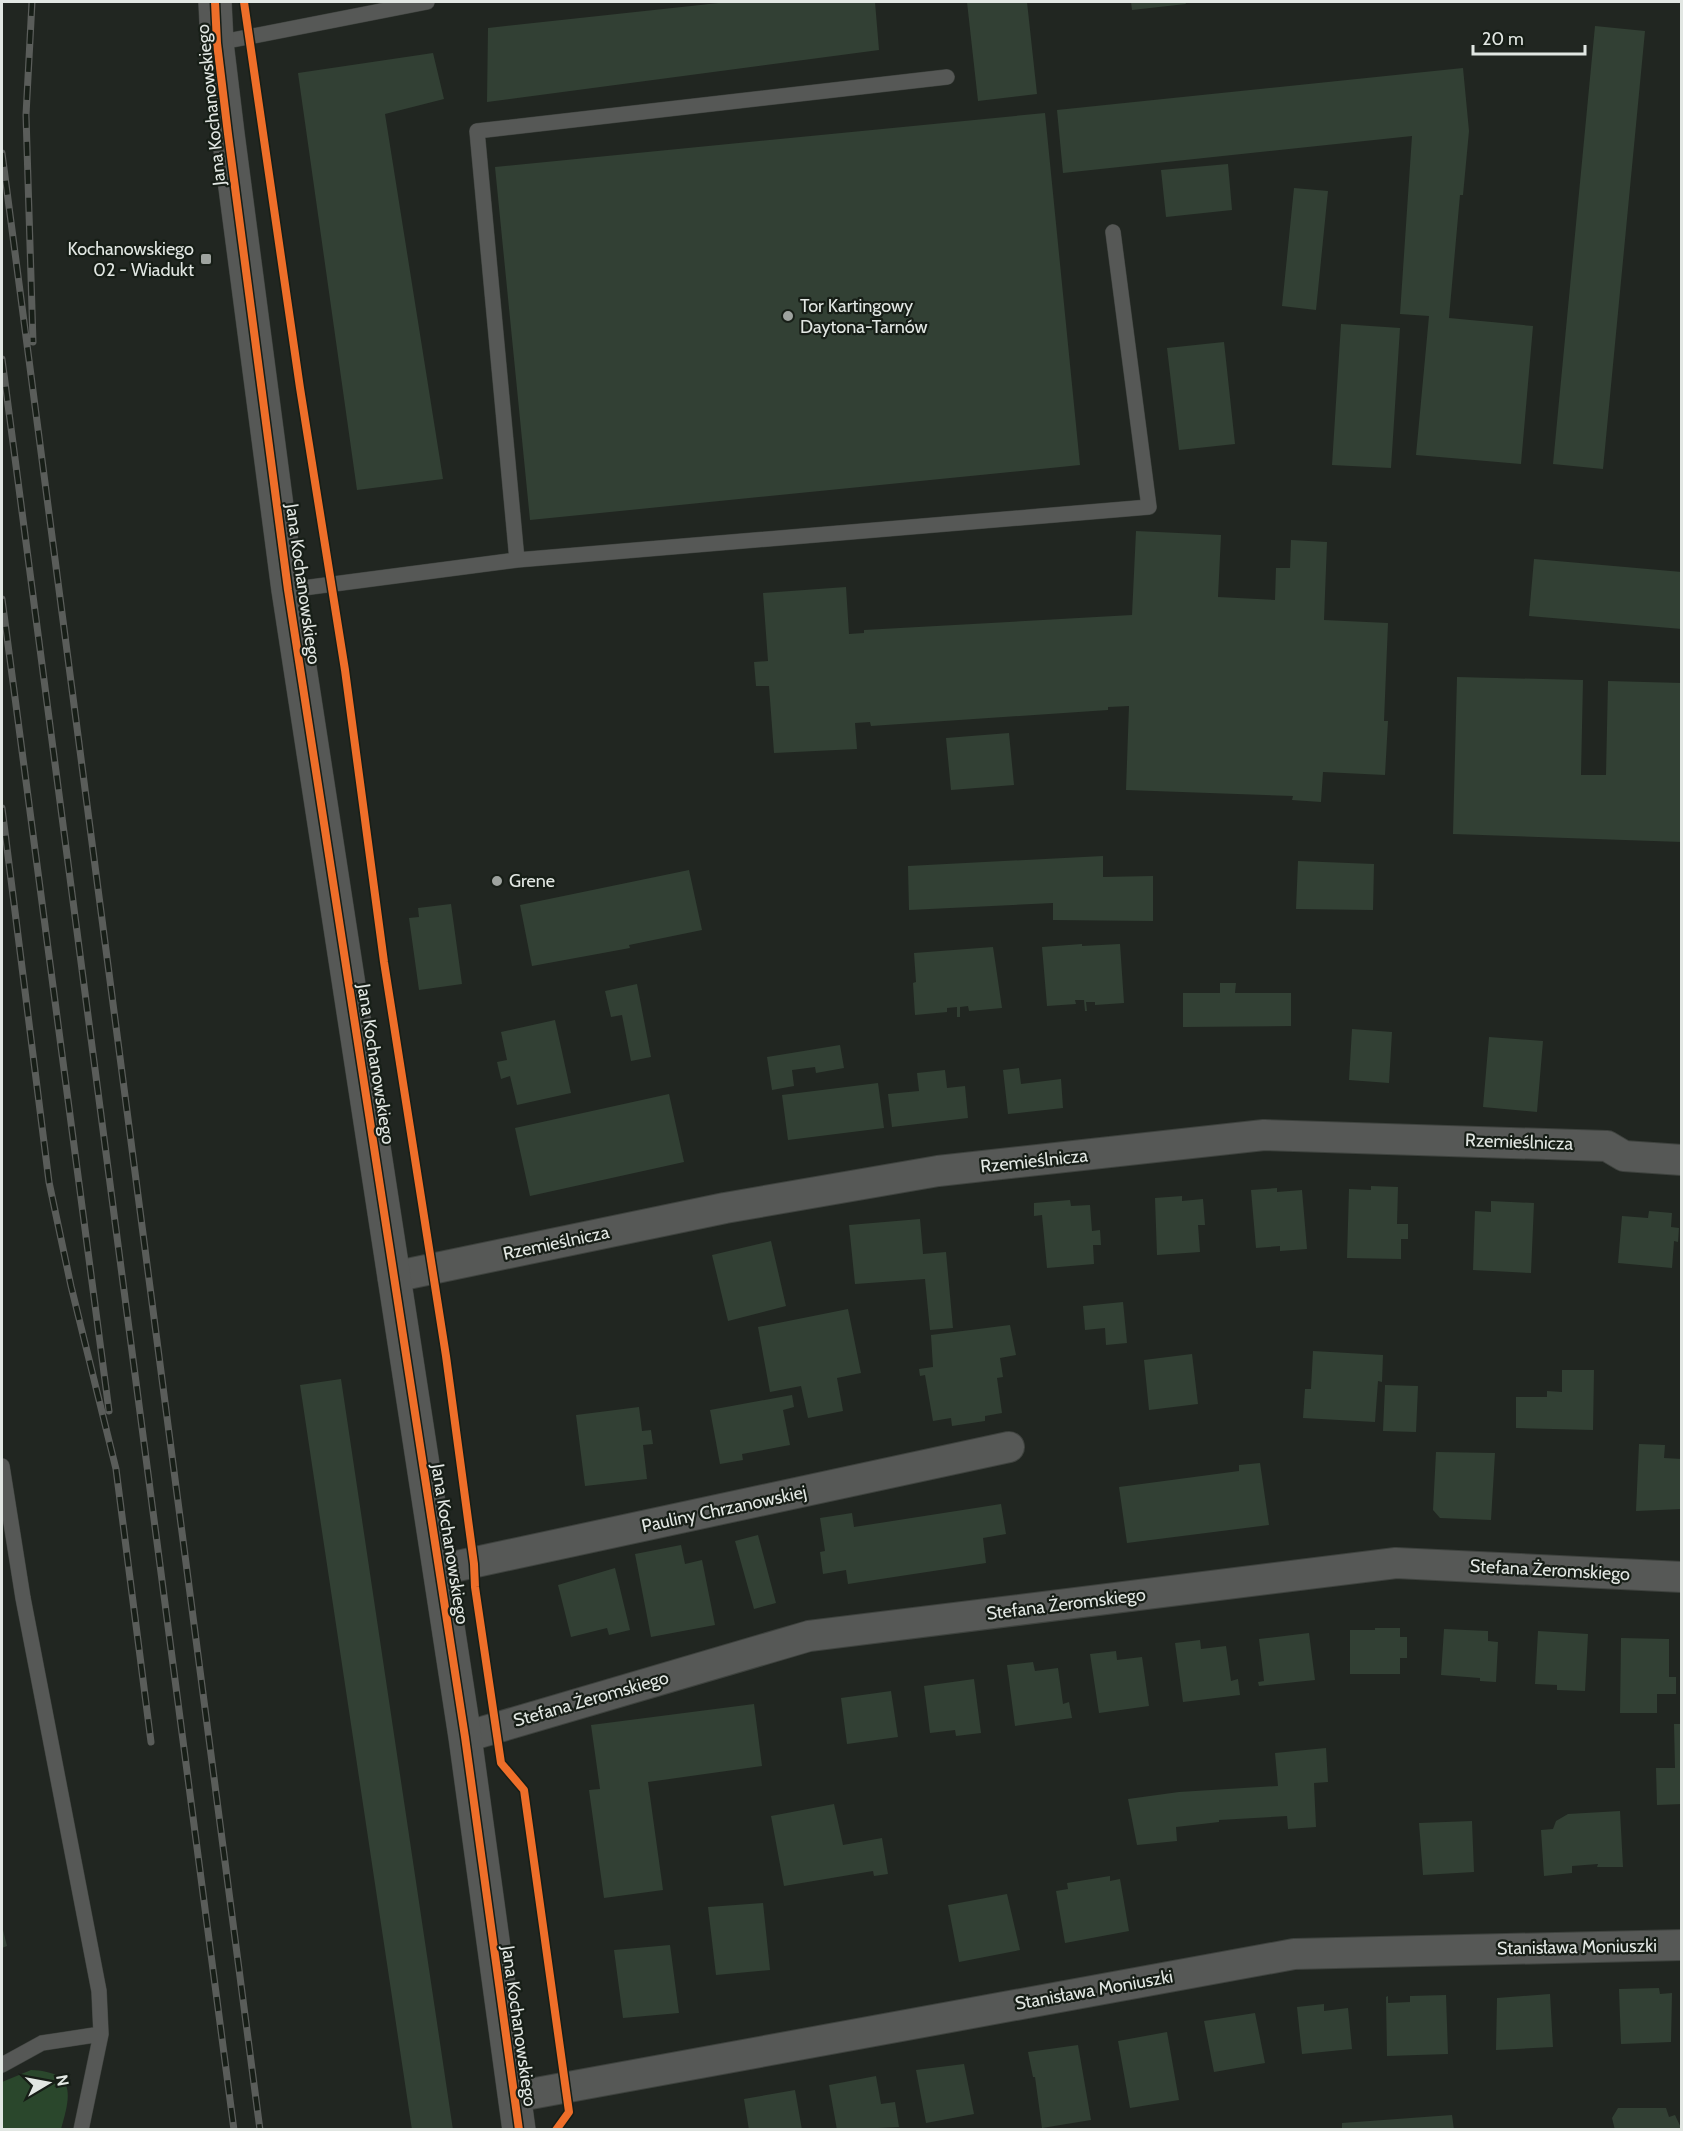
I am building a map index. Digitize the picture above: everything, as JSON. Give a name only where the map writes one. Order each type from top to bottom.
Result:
[{"type":"street","name":"Jana Kochanowskiego","points":[[215,2],[217,43],[258,380],[288,590],[465,1737],[519,2130]]},
{"type":"street","name":"Rzemieślnicza","points":[[393,1277],[726,1208],[938,1171],[1264,1135],[1607,1146],[1624,1156],[1682,1160]]},
{"type":"street","name":"Pauliny Chrzanowskiej","points":[[439,1570],[1009,1447]]},
{"type":"street","name":"Stefana Żeromskiego","points":[[465,1737],[809,1636],[1396,1563],[1682,1576]]},
{"type":"street","name":"Stanisława Moniuszki","points":[[514,2097],[1294,1954],[1682,1944]]},
{"type":"lane","points":[[217,43],[427,2]]},
{"type":"lane","points":[[517,560],[477,131],[947,77]]},
{"type":"lane","points":[[288,590],[517,560],[1149,507],[1113,232]]},
{"type":"lane","points":[[2,1466],[23,1598],[99,1991],[101,2034],[81,2130]]},
{"type":"lane","points":[[2,2065],[42,2043],[101,2034]]},
{"type":"green space","points":[[31,2070],[56,2075],[67,2087],[67,2105],[61,2129],[2,2129],[2,2082]]},
{"type":"building","points":[[728,2],[875,2],[879,50],[487,102],[488,28]]},
{"type":"building","points":[[967,2],[1027,2],[1037,94],[978,101]]},
{"type":"building","points":[[1131,2],[1185,2],[1186,4],[1132,10]]},
{"type":"building","points":[[1595,26],[1645,31],[1603,469],[1553,464]]},
{"type":"building","points":[[433,53],[444,99],[385,114],[443,479],[357,490],[298,73]]},
{"type":"building","points":[[1463,68],[1469,131],[1463,195],[1460,195],[1449,318],[1533,326],[1521,464],[1416,455],[1429,316],[1400,314],[1412,136],[1063,173],[1057,110]]},
{"type":"building","name":"Tor Kartingowy Daytona-Tarnów","points":[[1045,113],[1080,465],[530,520],[495,167]]},
{"type":"building","points":[[1228,164],[1232,210],[1166,217],[1161,170]]},
{"type":"building","points":[[1294,188],[1328,191],[1316,310],[1282,306]]},
{"type":"building","points":[[1341,324],[1400,328],[1391,468],[1332,465]]},
{"type":"building","points":[[1224,342],[1235,444],[1179,450],[1167,348]]},
{"type":"building","points":[[1136,531],[1221,535],[1218,597],[1275,600],[1276,568],[1290,568],[1291,540],[1327,542],[1324,620],[1388,623],[1384,721],[1388,721],[1385,775],[1323,772],[1321,802],[1292,800],[1293,796],[1126,790],[1129,706],[1108,707],[1108,710],[871,726],[870,722],[855,723],[857,749],[774,753],[769,686],[756,686],[754,662],[768,661],[763,593],[846,587],[849,634],[864,633],[864,630],[1132,615]]},
{"type":"building","points":[[1534,559],[1682,572],[1682,629],[1529,616]]},
{"type":"building","points":[[1457,677],[1583,680],[1581,775],[1606,775],[1608,681],[1682,683],[1682,842],[1453,834]]},
{"type":"building","points":[[1009,733],[1014,785],[951,790],[946,738]]},
{"type":"building","points":[[1103,856],[1103,877],[1153,876],[1153,921],[1053,920],[1053,903],[909,910],[908,866]]},
{"type":"building","points":[[1298,861],[1374,864],[1373,910],[1296,909]]},
{"type":"building","points":[[689,870],[702,930],[629,945],[630,948],[532,966],[520,905]]},
{"type":"building","points":[[451,904],[462,984],[419,990],[409,918],[419,917],[418,908]]},
{"type":"building","points":[[1082,944],[1082,946],[1120,944],[1124,1003],[1095,1005],[1095,1002],[1086,1002],[1087,1011],[1085,1011],[1084,1000],[1075,1000],[1076,1004],[1047,1006],[1042,947]]},
{"type":"building","points":[[993,947],[1002,1008],[969,1011],[968,1006],[960,1007],[960,1017],[957,1017],[957,1007],[947,1008],[947,1012],[915,1015],[914,953]]},
{"type":"building","points":[[1220,983],[1236,983],[1235,993],[1291,993],[1291,1026],[1183,1027],[1183,993],[1220,993]]},
{"type":"building","points":[[637,984],[651,1057],[631,1061],[622,1015],[611,1017],[605,991]]},
{"type":"building","points":[[555,1020],[571,1093],[517,1105],[510,1076],[501,1079],[497,1062],[507,1060],[501,1032]]},
{"type":"building","points":[[1352,1029],[1392,1032],[1389,1083],[1349,1080]]},
{"type":"building","points":[[1489,1037],[1543,1041],[1537,1112],[1483,1107]]},
{"type":"building","points":[[840,1045],[844,1068],[816,1073],[815,1067],[792,1070],[794,1086],[772,1090],[767,1057]]},
{"type":"building","points":[[1019,1068],[1021,1084],[1061,1079],[1063,1108],[1008,1114],[1003,1070]]},
{"type":"building","points":[[945,1070],[947,1088],[965,1086],[968,1118],[892,1127],[888,1094],[919,1091],[917,1073]]},
{"type":"building","points":[[878,1083],[884,1128],[788,1140],[782,1095]]},
{"type":"building","points":[[669,1094],[684,1162],[530,1196],[515,1128]]},
{"type":"building","points":[[1371,1186],[1398,1187],[1397,1224],[1408,1224],[1408,1239],[1401,1239],[1401,1259],[1347,1258],[1349,1189],[1371,1190]]},
{"type":"building","points":[[1277,1188],[1277,1192],[1302,1190],[1307,1249],[1280,1251],[1280,1246],[1256,1248],[1251,1190]]},
{"type":"building","points":[[1182,1196],[1182,1201],[1203,1199],[1205,1225],[1198,1225],[1200,1252],[1157,1255],[1155,1198]]},
{"type":"building","points":[[1070,1200],[1071,1206],[1090,1205],[1092,1231],[1100,1230],[1101,1245],[1093,1245],[1094,1264],[1047,1268],[1042,1215],[1034,1216],[1034,1203]]},
{"type":"building","points":[[1491,1201],[1534,1203],[1531,1273],[1473,1270],[1475,1211],[1491,1212]]},
{"type":"building","points":[[1649,1211],[1672,1213],[1671,1227],[1679,1228],[1678,1242],[1674,1241],[1672,1268],[1618,1263],[1622,1216],[1648,1218]]},
{"type":"building","points":[[920,1219],[923,1254],[946,1252],[953,1328],[930,1330],[925,1279],[855,1284],[849,1225]]},
{"type":"building","points":[[771,1241],[786,1306],[728,1321],[712,1255]]},
{"type":"building","points":[[1123,1302],[1127,1343],[1106,1345],[1105,1328],[1085,1330],[1083,1306]]},
{"type":"building","points":[[848,1309],[861,1373],[837,1378],[843,1411],[808,1418],[801,1386],[770,1392],[758,1327]]},
{"type":"building","points":[[1010,1325],[1016,1355],[1000,1358],[1003,1377],[997,1378],[1002,1413],[985,1416],[985,1421],[952,1426],[951,1418],[933,1421],[925,1375],[920,1376],[919,1369],[933,1367],[931,1335]]},
{"type":"building","points":[[1313,1351],[1383,1355],[1382,1382],[1378,1381],[1375,1422],[1303,1418],[1305,1389],[1311,1389]]},
{"type":"building","points":[[1192,1354],[1198,1404],[1149,1410],[1144,1360]]},
{"type":"building","points":[[1562,1370],[1594,1370],[1593,1430],[1516,1428],[1516,1397],[1547,1397],[1547,1391],[1562,1392]]},
{"type":"building","points":[[341,1379],[453,2130],[412,2130],[300,1385]]},
{"type":"building","points":[[1385,1385],[1418,1386],[1416,1432],[1383,1431]]},
{"type":"building","points":[[792,1395],[794,1407],[783,1410],[790,1445],[742,1454],[743,1460],[720,1464],[710,1410]]},
{"type":"building","points":[[639,1407],[642,1431],[651,1430],[653,1444],[643,1445],[647,1479],[585,1486],[576,1415]]},
{"type":"building","points":[[1639,1444],[1665,1445],[1664,1458],[1682,1459],[1682,1509],[1636,1511]]},
{"type":"building","points":[[1436,1452],[1495,1453],[1491,1520],[1440,1518],[1433,1510]]},
{"type":"building","points":[[1260,1463],[1269,1525],[1127,1543],[1119,1487],[1239,1471],[1239,1465]]},
{"type":"building","points":[[1001,1504],[1006,1534],[983,1538],[986,1563],[848,1584],[846,1570],[823,1574],[820,1552],[825,1551],[820,1518],[852,1513],[854,1527]]},
{"type":"building","points":[[758,1535],[776,1603],[754,1609],[735,1541]]},
{"type":"building","points":[[681,1545],[685,1564],[702,1560],[715,1625],[651,1637],[635,1554]]},
{"type":"building","points":[[615,1568],[630,1630],[609,1635],[607,1628],[571,1637],[558,1585]]},
{"type":"building","points":[[1375,1628],[1400,1628],[1400,1637],[1407,1637],[1407,1658],[1400,1658],[1400,1674],[1350,1674],[1350,1630],[1375,1630]]},
{"type":"building","points":[[1444,1629],[1488,1631],[1488,1641],[1498,1642],[1496,1682],[1480,1681],[1480,1678],[1441,1675]]},
{"type":"building","points":[[1538,1631],[1588,1634],[1585,1691],[1557,1690],[1557,1685],[1535,1684]]},
{"type":"building","points":[[1309,1633],[1315,1680],[1259,1686],[1258,1682],[1264,1681],[1259,1639]]},
{"type":"building","points":[[1621,1638],[1669,1639],[1669,1677],[1676,1677],[1676,1694],[1657,1694],[1657,1713],[1620,1713]]},
{"type":"building","points":[[1200,1640],[1201,1649],[1226,1646],[1231,1681],[1238,1679],[1240,1695],[1183,1702],[1175,1643]]},
{"type":"building","points":[[1116,1651],[1117,1660],[1142,1657],[1149,1706],[1099,1713],[1090,1654]]},
{"type":"building","points":[[1033,1662],[1035,1671],[1058,1668],[1063,1704],[1069,1702],[1072,1718],[1015,1726],[1007,1665]]},
{"type":"building","points":[[974,1679],[981,1733],[956,1736],[955,1730],[930,1733],[924,1686]]},
{"type":"building","points":[[891,1691],[898,1737],[847,1744],[841,1698]]},
{"type":"building","points":[[754,1704],[762,1766],[648,1782],[663,1890],[604,1898],[589,1790],[600,1789],[591,1725]]},
{"type":"building","points":[[1674,1724],[1682,1724],[1682,1804],[1657,1805],[1656,1768],[1675,1768]]},
{"type":"building","points":[[1326,1748],[1328,1782],[1314,1783],[1316,1827],[1288,1829],[1287,1816],[1219,1820],[1219,1822],[1176,1827],[1177,1841],[1137,1845],[1128,1799],[1179,1792],[1278,1786],[1275,1753]]},
{"type":"building","points":[[834,1804],[843,1845],[882,1838],[888,1874],[874,1876],[873,1871],[784,1886],[771,1816]]},
{"type":"building","points":[[1620,1811],[1623,1867],[1597,1867],[1598,1864],[1572,1866],[1572,1873],[1544,1876],[1541,1830],[1553,1829],[1556,1821],[1568,1814]]},
{"type":"building","points":[[1472,1821],[1474,1872],[1423,1875],[1419,1823]]},
{"type":"building","points":[[1110,1876],[1110,1881],[1120,1879],[1129,1931],[1065,1943],[1056,1891],[1068,1889],[1067,1883]]},
{"type":"building","points":[[1007,1894],[1020,1950],[959,1962],[948,1905]]},
{"type":"building","points":[[763,1903],[770,1970],[716,1975],[708,1907]]},
{"type":"building","points":[[2,1926],[7,1946],[2,1948]]},
{"type":"building","points":[[670,1945],[679,2013],[623,2018],[614,1950]]},
{"type":"building","points":[[1659,1988],[1660,1994],[1672,1993],[1671,2042],[1621,2044],[1619,1989]]},
{"type":"building","points":[[1550,1994],[1553,2047],[1496,2050],[1497,1998]]},
{"type":"building","points":[[1446,1995],[1448,2054],[1387,2056],[1386,1997],[1388,1996],[1388,2003],[1410,2002],[1410,1996]]},
{"type":"building","points":[[1324,2004],[1324,2011],[1348,2008],[1352,2049],[1302,2054],[1297,2007]]},
{"type":"building","points":[[1255,2013],[1265,2063],[1214,2072],[1204,2021]]},
{"type":"building","points":[[1167,2032],[1179,2100],[1130,2108],[1118,2041]]},
{"type":"building","points":[[1078,2045],[1091,2120],[1042,2128],[1035,2077],[1033,2077],[1028,2052]]},
{"type":"building","points":[[964,2064],[974,2114],[926,2123],[916,2070]]},
{"type":"building","points":[[876,2076],[881,2104],[895,2102],[899,2127],[837,2130],[829,2085]]},
{"type":"building","points":[[795,2090],[802,2130],[749,2130],[744,2099]]},
{"type":"building","points":[[1618,2108],[1666,2108],[1669,2117],[1675,2115],[1682,2130],[1615,2130],[1612,2118]]},
{"type":"building","points":[[1452,2115],[1454,2130],[1342,2130],[1342,2123]]},
{"type":"railway","points":[[32,2],[26,115],[33,342]]},
{"type":"railway","points":[[2,153],[260,2130]]},
{"type":"railway","points":[[2,359],[234,2130]]},
{"type":"railway","points":[[2,599],[109,1411]]},
{"type":"railway","points":[[2,808],[49,1182],[71,1286],[116,1469],[151,1742]]},
{"type":"cycle path","points":[[215,2],[217,43],[228,134],[288,590],[465,1737],[519,2130]]},
{"type":"cycle path","points":[[244,2],[300,388],[345,670],[384,962],[446,1356],[474,1564],[475,1587],[501,1763],[524,1790],[569,2112],[556,2130]]},
{"type":"place","name":"Kochanowskiego 02 - Wiadukt","points":[[206,259]]},
{"type":"place","name":"Tor Kartingowy Daytona-Tarnów","points":[[788,316]]},
{"type":"place","name":"Grene","points":[[497,881]]}]
